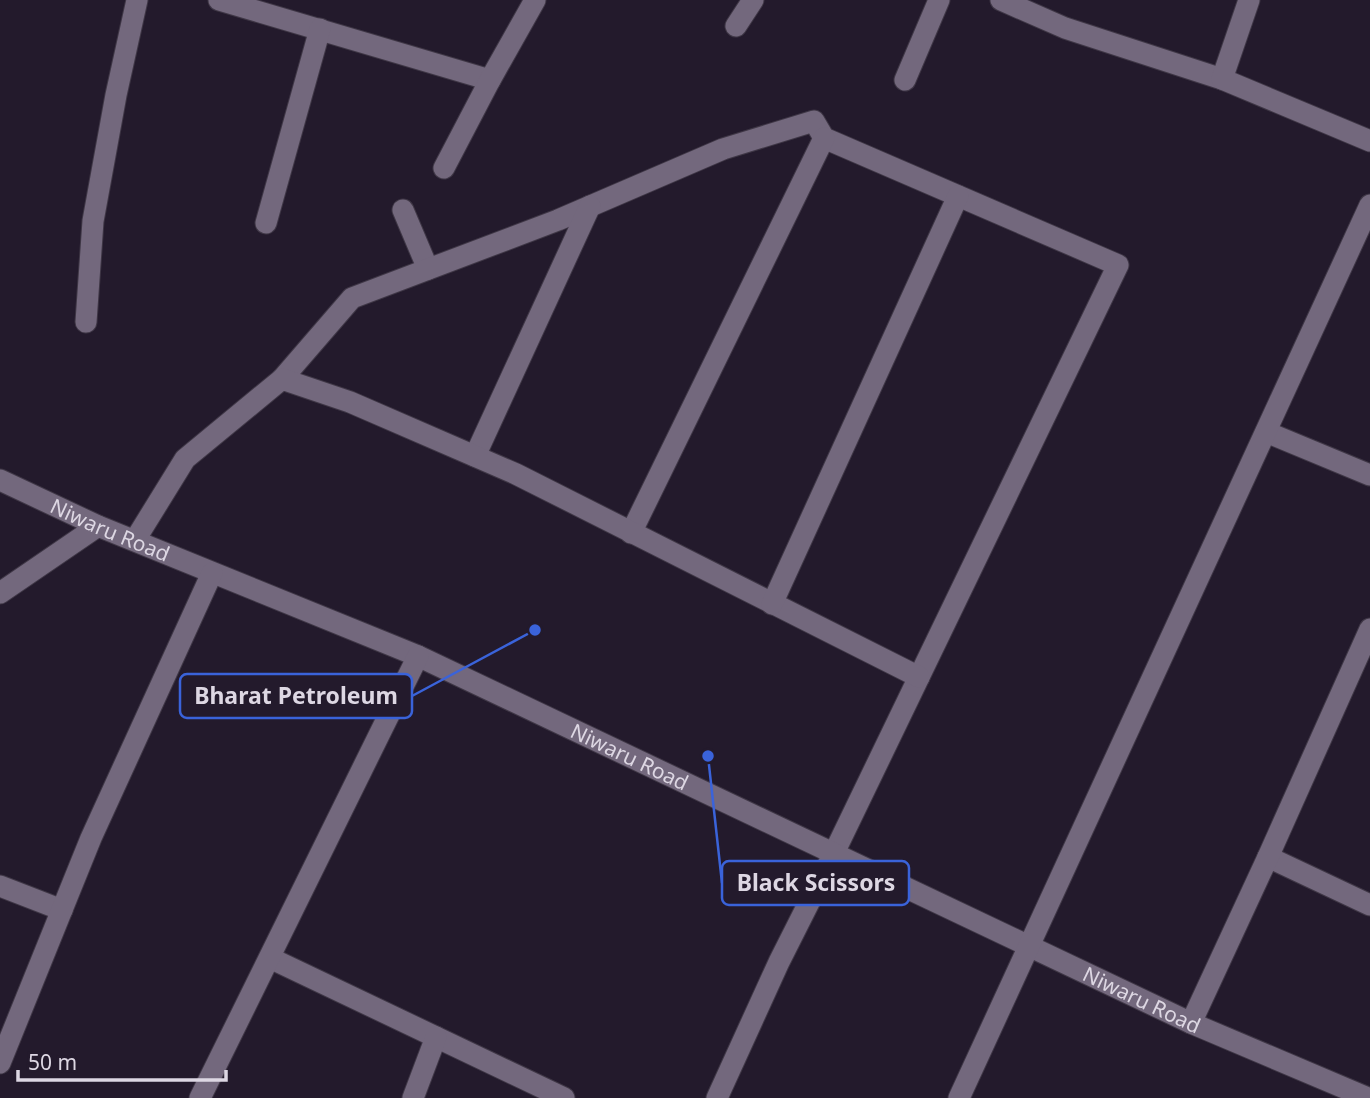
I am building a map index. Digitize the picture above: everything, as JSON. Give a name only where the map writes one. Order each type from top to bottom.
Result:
[{"type":"street","points":[[86,322],[93,221],[137,0]]},
{"type":"street","points":[[219,0],[490,79]]},
{"type":"street","points":[[444,168],[535,0]]},
{"type":"street","points":[[736,26],[753,0]]},
{"type":"street","points":[[905,79],[939,0]]},
{"type":"street","points":[[1001,0],[1065,28],[1222,79],[1370,141]]},
{"type":"street","points":[[1222,79],[1250,0]]},
{"type":"street","points":[[266,223],[320,29]]},
{"type":"street","points":[[135,540],[186,459],[282,379],[352,298],[590,206],[723,149],[814,121],[824,138],[1118,265],[779,962],[717,1098]]},
{"type":"street","points":[[631,533],[824,138]]},
{"type":"street","points":[[772,604],[958,196]]},
{"type":"street","points":[[959,1098],[1370,205]]},
{"type":"street","points":[[475,456],[590,206]]},
{"type":"street","points":[[404,210],[428,269]]},
{"type":"street","points":[[282,379],[350,402],[516,474],[919,677]]},
{"type":"street","points":[[1266,432],[1370,475]]},
{"type":"street","name":"Niwaru Road","points":[[0,480],[98,526],[418,656],[1191,1023],[1368,1098]]},
{"type":"street","points":[[0,593],[98,526]]},
{"type":"street","points":[[0,1063],[91,838],[212,573]]},
{"type":"street","points":[[1191,1023],[1370,629]]},
{"type":"street","points":[[200,1098],[418,656]]},
{"type":"street","points":[[1268,858],[1370,905]]},
{"type":"street","points":[[0,886],[62,910]]},
{"type":"street","points":[[270,958],[564,1098]]},
{"type":"street","points":[[413,1098],[436,1037]]},
{"type":"place","name":"Bharat Petroleum","points":[[535,630]]},
{"type":"place","name":"Black Scissors","points":[[708,756]]}]
